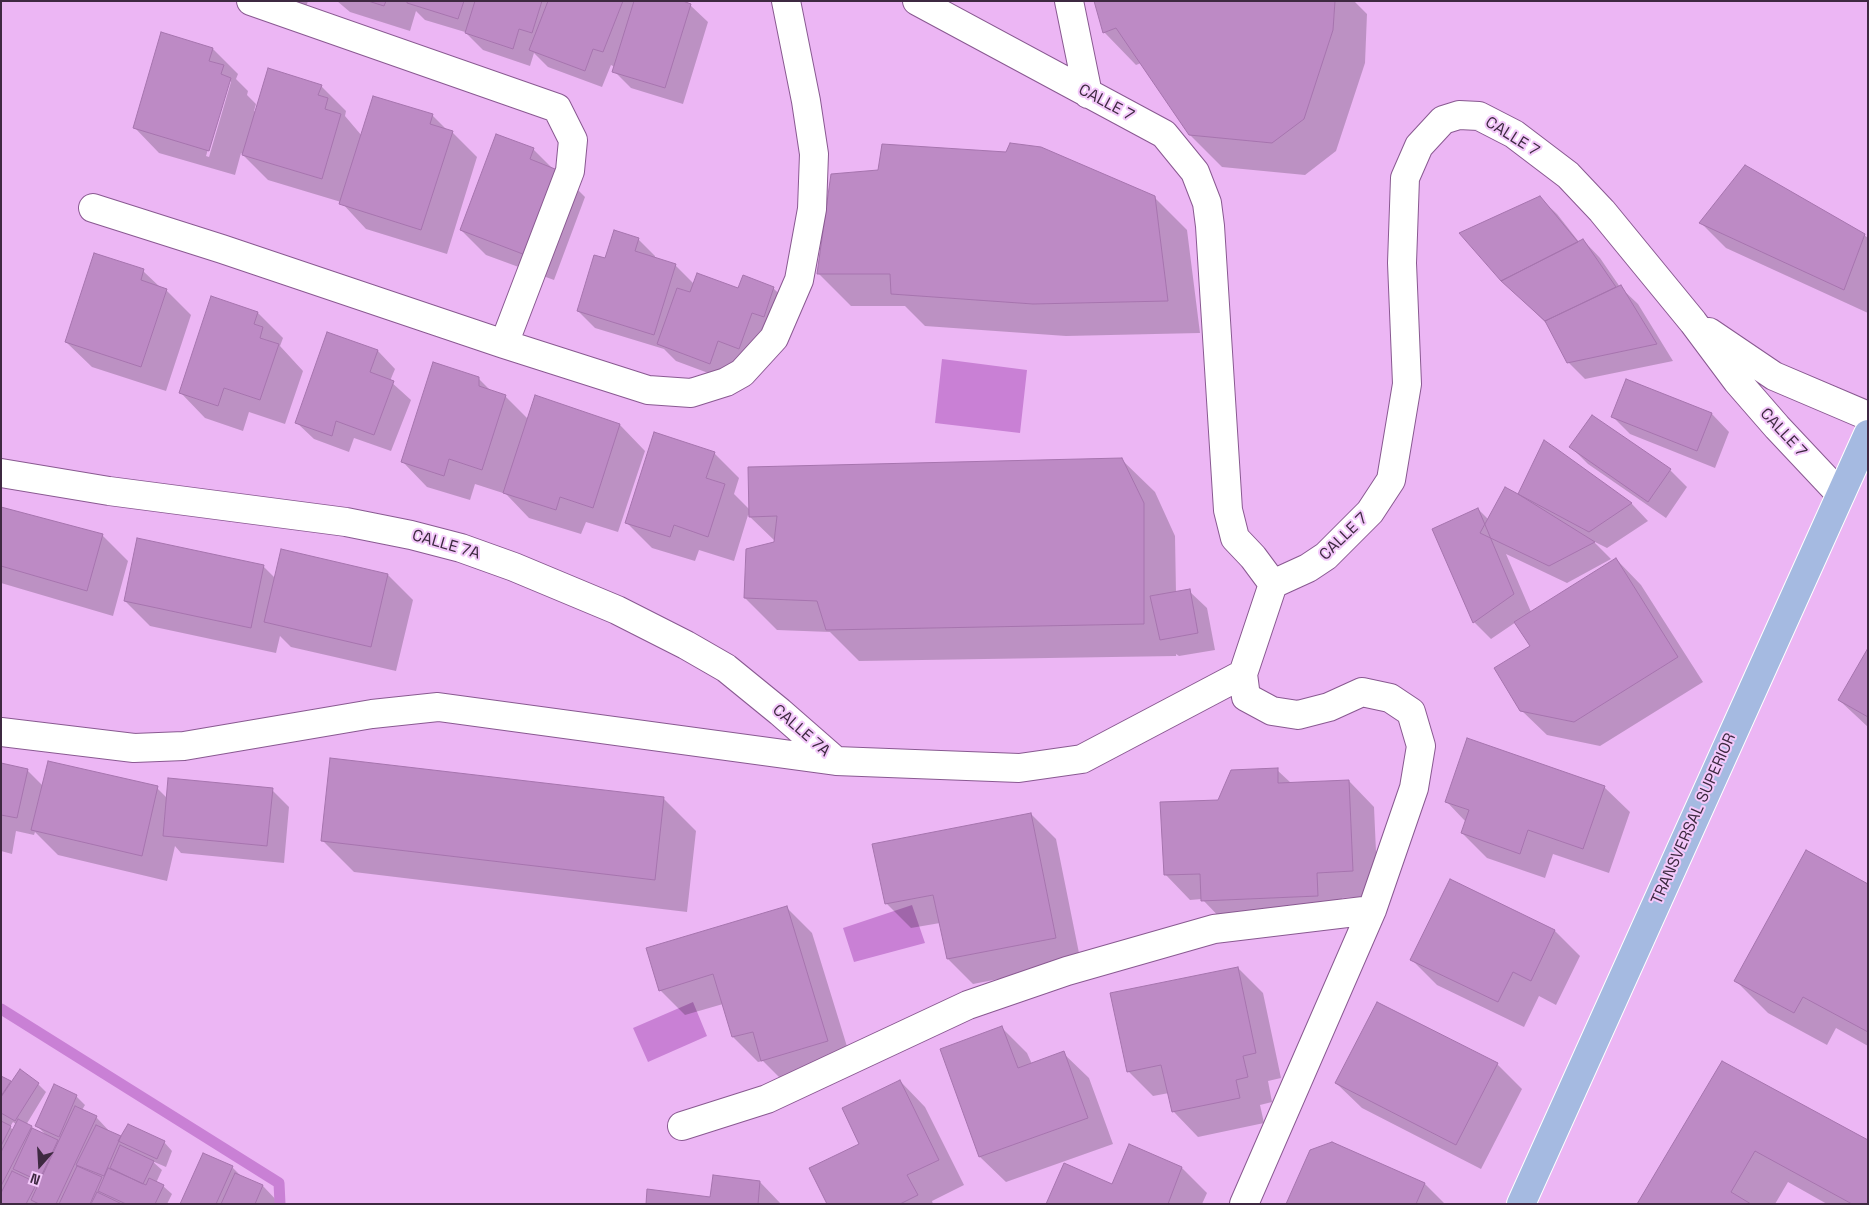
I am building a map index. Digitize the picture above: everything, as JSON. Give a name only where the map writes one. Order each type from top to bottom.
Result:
[{"type":"main road","name":"TRANSVERSAL SUPERIOR","points":[[1521,1204],[1868,434]]},
{"type":"street","points":[[251,1],[557,108],[573,140],[570,170],[504,344]]},
{"type":"street","points":[[93,208],[232,252],[504,344],[648,390],[691,393],[726,382],[742,373],[774,338],[798,280],[812,209],[814,154],[806,101],[786,1]]},
{"type":"street","name":"CALLE 7","points":[[917,1],[1164,134],[1195,172],[1207,203],[1228,510],[1235,538],[1253,556],[1273,584],[1308,568],[1326,556],[1370,512],[1391,480],[1408,384],[1402,264],[1405,178],[1419,146],[1443,120],[1459,115],[1479,116],[1514,134],[1568,175],[1602,210],[1693,322],[1737,381],[1776,427],[1846,482]]},
{"type":"street","points":[[1069,1],[1088,94]]},
{"type":"street","name":"CALLE 7","points":[[1693,322],[1774,376],[1868,416]]},
{"type":"street","name":"CALLE 7A","points":[[1,473],[109,491],[346,522],[411,535],[478,554],[617,610],[710,658],[726,668],[780,712],[836,761]]},
{"type":"street","points":[[1244,1204],[1372,910],[1414,788],[1421,746],[1411,712],[1390,698],[1362,692],[1329,707],[1298,714],[1272,711],[1246,697],[1243,674],[1273,584]]},
{"type":"street","points":[[1,732],[134,748],[175,747],[372,714],[438,707],[836,761],[1019,768],[1082,759],[1243,674]]},
{"type":"street","points":[[682,1126],[766,1099],[859,1058],[968,1005],[1066,971],[1214,929],[1372,910]]},
{"type":"shaded area","points":[[942,359],[1027,370],[1020,433],[935,423]]},
{"type":"shaded area","points":[[912,905],[925,943],[854,962],[843,928]]},
{"type":"shaded area","points":[[693,1002],[707,1036],[648,1062],[633,1028]]},
{"type":"building","points":[[368,1],[386,1],[384,6]]},
{"type":"building","points":[[407,1],[464,1],[458,19],[407,3]]},
{"type":"building","points":[[475,1],[542,1],[532,33],[519,29],[513,49],[465,33]]},
{"type":"building","points":[[548,1],[623,1],[603,52],[593,49],[585,71],[529,50]]},
{"type":"building","points":[[634,1],[683,1],[691,4],[665,88],[612,72]]},
{"type":"building","points":[[1094,1],[1335,1],[1333,30],[1304,119],[1272,143],[1189,135],[1116,28],[1103,33]]},
{"type":"building","points":[[161,32],[213,48],[209,61],[224,65],[221,74],[231,78],[209,151],[133,128]]},
{"type":"building","points":[[268,68],[322,85],[318,95],[328,98],[325,109],[341,114],[322,179],[242,155]]},
{"type":"building","points":[[373,96],[433,114],[430,124],[453,131],[421,230],[339,204]]},
{"type":"building","points":[[496,134],[534,148],[530,159],[560,171],[528,256],[460,230]]},
{"type":"building","points":[[1010,143],[1041,147],[1155,196],[1168,301],[1033,304],[891,294],[890,274],[817,274],[831,174],[878,170],[882,144],[1006,152]]},
{"type":"building","points":[[1745,165],[1865,234],[1844,290],[1699,223]]},
{"type":"building","points":[[1540,196],[1578,242],[1501,281],[1459,233]]},
{"type":"building","points":[[614,230],[639,238],[635,251],[676,264],[654,335],[577,311],[594,255],[605,258]]},
{"type":"building","points":[[1583,239],[1616,287],[1545,321],[1501,281]]},
{"type":"building","points":[[94,253],[144,269],[141,280],[167,289],[141,367],[65,342]]},
{"type":"building","points":[[697,273],[738,288],[743,275],[774,287],[764,317],[752,313],[739,349],[718,341],[710,364],[657,344],[677,288],[690,292]]},
{"type":"building","points":[[1621,285],[1657,344],[1567,363],[1545,321]]},
{"type":"building","points":[[211,296],[258,312],[254,324],[263,327],[260,338],[279,344],[260,400],[224,388],[218,406],[179,393]]},
{"type":"building","points":[[327,332],[378,350],[370,372],[394,381],[374,435],[336,421],[332,436],[295,423]]},
{"type":"building","points":[[433,362],[479,377],[479,386],[506,395],[482,470],[449,459],[444,476],[401,462]]},
{"type":"building","points":[[1626,379],[1712,413],[1697,451],[1611,417]]},
{"type":"building","points":[[535,395],[620,424],[593,508],[560,497],[556,510],[503,493]]},
{"type":"building","points":[[1592,415],[1671,469],[1648,502],[1569,447]]},
{"type":"building","points":[[654,432],[715,452],[706,478],[725,484],[708,537],[674,525],[670,537],[625,523]]},
{"type":"building","points":[[1544,440],[1632,503],[1589,532],[1518,494]]},
{"type":"building","points":[[1122,458],[1144,503],[1144,624],[826,630],[817,601],[744,598],[746,549],[774,542],[777,516],[749,517],[748,467]]},
{"type":"building","points":[[1505,487],[1595,542],[1549,566],[1480,533]]},
{"type":"building","points":[[1,507],[103,534],[87,591],[1,566]]},
{"type":"building","points":[[1478,508],[1514,594],[1473,623],[1432,529]]},
{"type":"building","points":[[137,538],[264,565],[251,628],[124,601]]},
{"type":"building","points":[[281,549],[388,574],[371,647],[264,622]]},
{"type":"building","points":[[1616,558],[1678,657],[1574,722],[1520,711],[1494,668],[1530,646],[1514,622]]},
{"type":"building","points":[[1190,589],[1198,633],[1160,640],[1150,596]]},
{"type":"building","points":[[1868,648],[1868,717],[1838,700]]},
{"type":"building","points":[[1467,738],[1605,786],[1583,849],[1528,830],[1520,854],[1461,833],[1469,810],[1445,802]]},
{"type":"building","points":[[330,758],[664,797],[655,880],[321,841]]},
{"type":"building","points":[[48,761],[158,786],[142,856],[31,830]]},
{"type":"building","points":[[1,763],[28,769],[17,818],[1,815]]},
{"type":"building","points":[[1278,768],[1278,783],[1349,780],[1353,871],[1317,873],[1318,896],[1201,901],[1200,874],[1164,875],[1160,802],[1218,800],[1231,770]]},
{"type":"building","points":[[168,778],[273,788],[267,846],[163,836]]},
{"type":"building","points":[[1031,813],[1056,938],[947,959],[933,895],[885,904],[872,844]]},
{"type":"building","points":[[1806,850],[1868,884],[1868,1032],[1803,997],[1794,1013],[1734,981]]},
{"type":"building","points":[[1450,879],[1555,930],[1531,981],[1513,972],[1498,1002],[1410,960]]},
{"type":"building","points":[[787,906],[828,1041],[761,1061],[753,1032],[732,1037],[713,974],[659,991],[646,948]]},
{"type":"building","points":[[1238,967],[1256,1053],[1243,1056],[1248,1077],[1236,1080],[1240,1098],[1172,1112],[1161,1065],[1127,1072],[1110,993]]},
{"type":"building","points":[[1377,1002],[1498,1063],[1456,1145],[1335,1083]]},
{"type":"building","points":[[1002,1026],[1018,1068],[1064,1051],[1088,1118],[979,1157],[940,1049]]},
{"type":"building","points":[[1722,1061],[1868,1140],[1868,1204],[1852,1204],[1755,1151],[1731,1192],[1751,1204],[1637,1204]]},
{"type":"building","points":[[20,1069],[39,1083],[15,1121],[1,1113],[1,1097]]},
{"type":"building","points":[[1,1076],[11,1081],[1,1096]]},
{"type":"building","points":[[900,1080],[939,1160],[907,1175],[918,1195],[900,1204],[827,1204],[809,1168],[859,1144],[842,1108]]},
{"type":"building","points":[[54,1084],[77,1095],[59,1137],[35,1126]]},
{"type":"building","points":[[75,1106],[97,1116],[56,1204],[39,1204],[31,1200]]},
{"type":"building","points":[[18,1119],[32,1126],[1,1186],[1,1152]]},
{"type":"building","points":[[1,1121],[11,1126],[1,1146]]},
{"type":"building","points":[[128,1124],[165,1141],[157,1159],[118,1141]]},
{"type":"building","points":[[96,1125],[121,1136],[104,1176],[76,1165]]},
{"type":"building","points":[[32,1128],[58,1140],[39,1181],[13,1169]]},
{"type":"building","points":[[1332,1142],[1425,1183],[1416,1204],[1286,1204],[1310,1150]]},
{"type":"building","points":[[1129,1144],[1182,1167],[1168,1204],[1046,1204],[1064,1163],[1112,1184]]},
{"type":"building","points":[[120,1145],[154,1161],[143,1184],[110,1168]]},
{"type":"building","points":[[203,1153],[233,1166],[216,1204],[180,1204]]},
{"type":"building","points":[[77,1166],[102,1177],[90,1204],[59,1204]]},
{"type":"building","points":[[108,1168],[146,1185],[149,1178],[164,1185],[155,1204],[126,1204],[98,1191]]},
{"type":"building","points":[[12,1171],[37,1183],[26,1204],[1,1204],[1,1193]]},
{"type":"building","points":[[235,1173],[263,1185],[255,1204],[221,1204]]},
{"type":"building","points":[[713,1175],[760,1181],[758,1204],[646,1204],[647,1189],[710,1197]]},
{"type":"building","points":[[97,1192],[122,1204],[91,1204]]},
{"type":"waterway","points":[[1,1009],[279,1183],[280,1204]]}]
